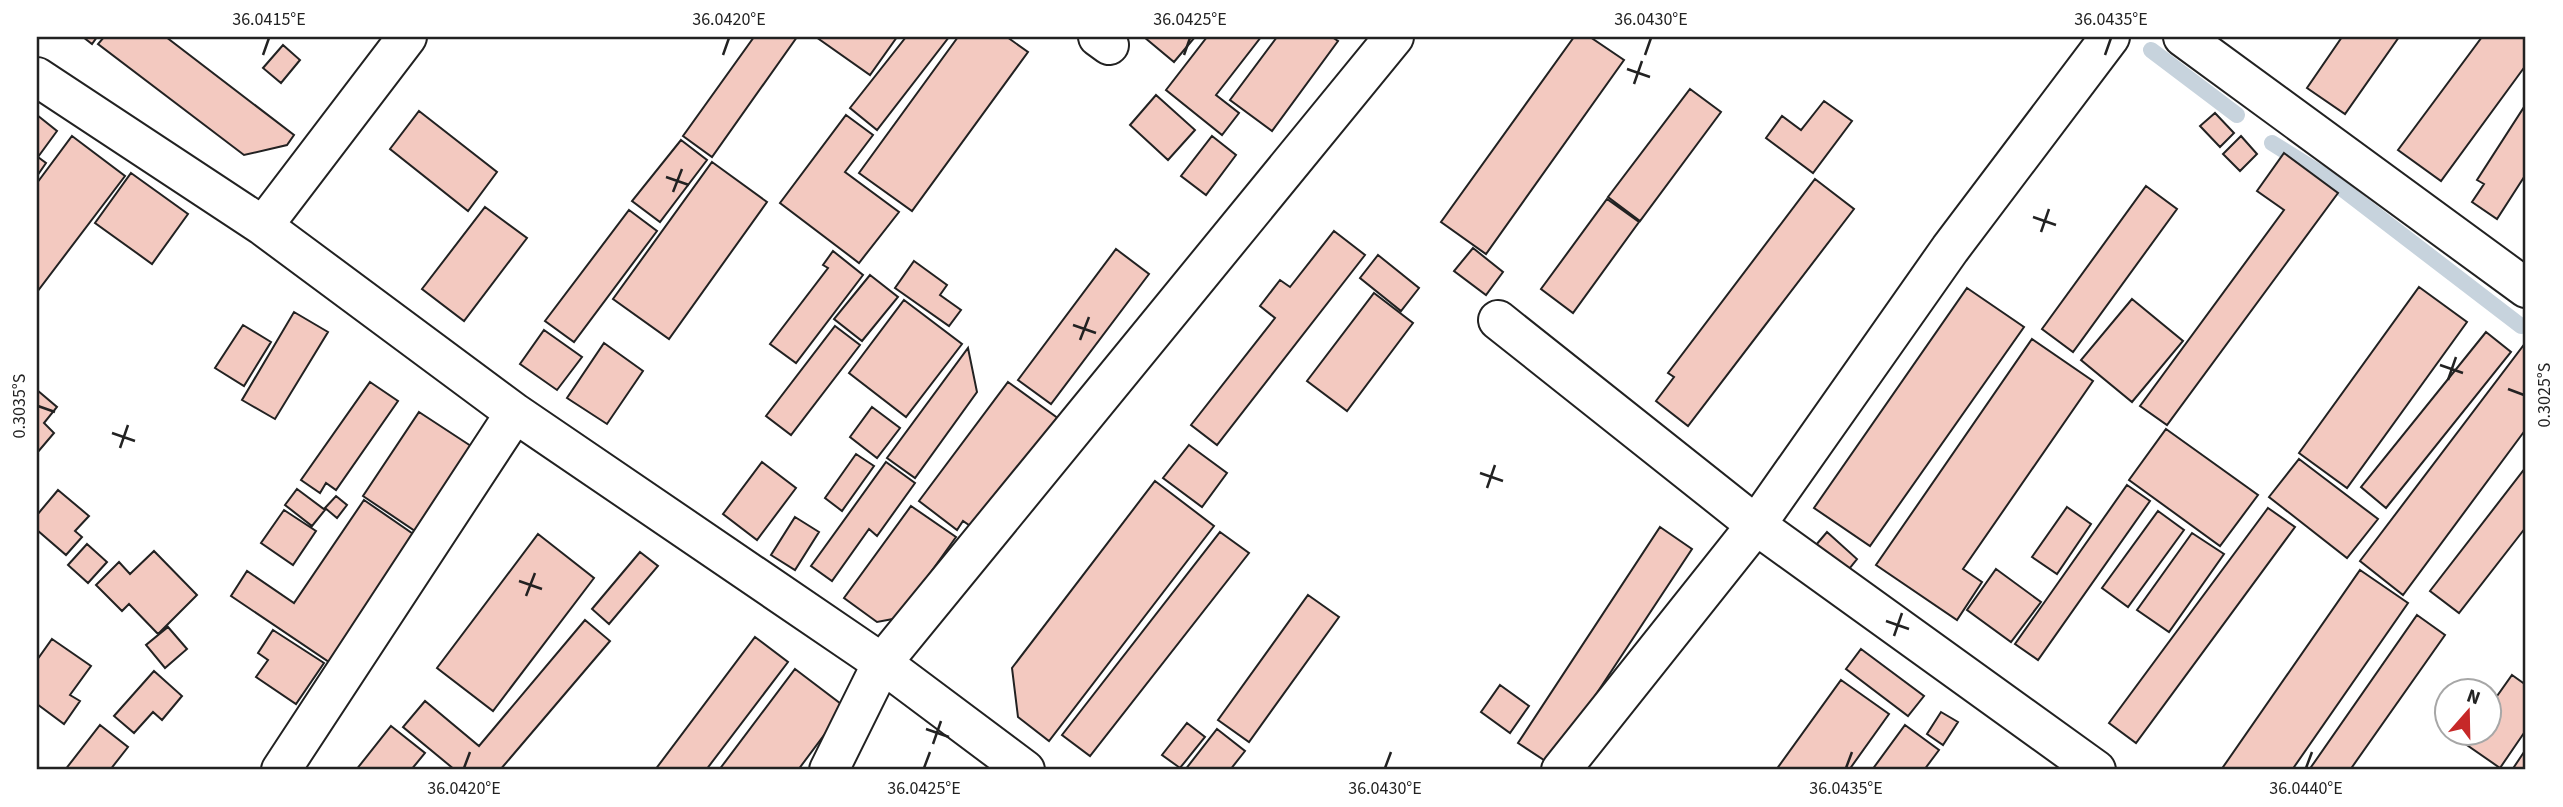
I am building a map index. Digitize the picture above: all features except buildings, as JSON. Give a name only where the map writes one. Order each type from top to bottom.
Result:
[{"type":"street","points":[[263,226],[407,37]]},
{"type":"street","points":[[829,770],[881,663],[1394,37]]},
{"type":"street","points":[[1561,770],[1756,525],[1950,249],[2110,37]]},
{"type":"street","points":[[2183,37],[2526,288]]},
{"type":"street","points":[[37,77],[263,226],[514,413],[881,663],[1025,770]]},
{"type":"street","points":[[1497,320],[1756,525],[2096,770]]},
{"type":"street","points":[[281,770],[514,413]]},
{"type":"waterway","points":[[2151,50],[2237,115]]},
{"type":"waterway","points":[[2272,143],[2328,178],[2521,326]]}]
